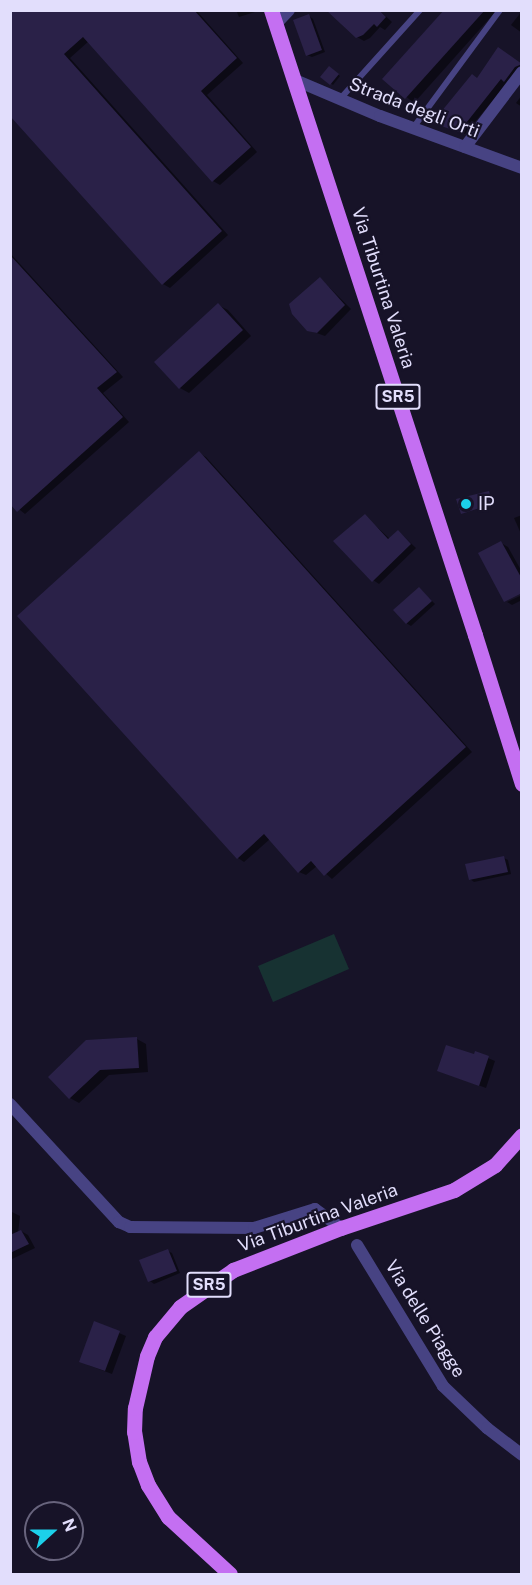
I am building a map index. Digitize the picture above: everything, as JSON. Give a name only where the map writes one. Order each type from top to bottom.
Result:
[{"type":"main road","name":"Via Tiburtina Valeria","points":[[273,17],[522,784]]},
{"type":"main road","name":"Via Tiburtina Valeria","points":[[230,1575],[171,1521],[156,1499],[143,1473],[133,1425],[136,1398],[147,1356],[155,1337],[173,1314],[232,1270],[463,1185],[495,1165],[522,1135]]},
{"type":"street","points":[[273,17],[289,10]]},
{"type":"street","points":[[465,147],[522,72]]},
{"type":"street","name":"Strada degli Orti","points":[[295,81],[522,168]]},
{"type":"street","points":[[10,1104],[119,1222],[130,1227],[254,1228],[315,1209],[341,1228]]},
{"type":"street","name":"Via delle Piagge","points":[[357,1245],[443,1386],[487,1428],[522,1455]]},
{"type":"lane","points":[[339,99],[420,10]]},
{"type":"lane","points":[[413,128],[500,10]]},
{"type":"green space","points":[[334,934],[349,969],[273,1002],[258,966]]},
{"type":"building","points":[[10,10],[194,10],[237,58],[201,91],[251,147],[212,182],[83,37],[64,54],[222,231],[162,285],[10,116]]},
{"type":"building","points":[[326,10],[379,10],[386,17],[377,27],[374,24],[363,35],[356,38]]},
{"type":"building","points":[[444,10],[485,10],[405,99],[382,79]]},
{"type":"building","points":[[309,14],[322,50],[306,56],[293,20]]},
{"type":"building","points":[[498,47],[522,64],[515,67],[504,82],[501,79],[459,132],[432,123],[472,74],[477,78]]},
{"type":"building","points":[[329,66],[339,74],[330,85],[320,77]]},
{"type":"building","points":[[10,255],[117,372],[97,388],[123,417],[17,512],[10,504]]},
{"type":"building","points":[[320,277],[345,305],[317,333],[307,331],[292,314],[289,304]]},
{"type":"building","points":[[218,303],[243,330],[179,389],[154,362]]},
{"type":"building","points":[[199,451],[466,747],[324,876],[311,861],[298,873],[264,834],[237,859],[17,616]]},
{"type":"building","points":[[489,491],[493,504],[461,514],[456,499]]},
{"type":"building","points":[[365,514],[388,539],[398,530],[411,544],[372,582],[333,541]]},
{"type":"building","points":[[501,541],[522,579],[522,593],[504,602],[478,553]]},
{"type":"building","points":[[419,587],[432,601],[406,624],[393,610]]},
{"type":"building","points":[[504,856],[508,872],[469,880],[465,864]]},
{"type":"building","points":[[137,1037],[139,1068],[100,1070],[69,1099],[48,1077],[86,1040]]},
{"type":"building","points":[[446,1045],[489,1056],[479,1086],[437,1071]]},
{"type":"building","points":[[21,1230],[29,1244],[10,1253],[10,1235]]},
{"type":"building","points":[[168,1249],[177,1271],[148,1282],[139,1260]]},
{"type":"building","points":[[94,1321],[120,1331],[105,1371],[79,1362]]},
{"type":"place","name":"IP","points":[[466,504]]}]
